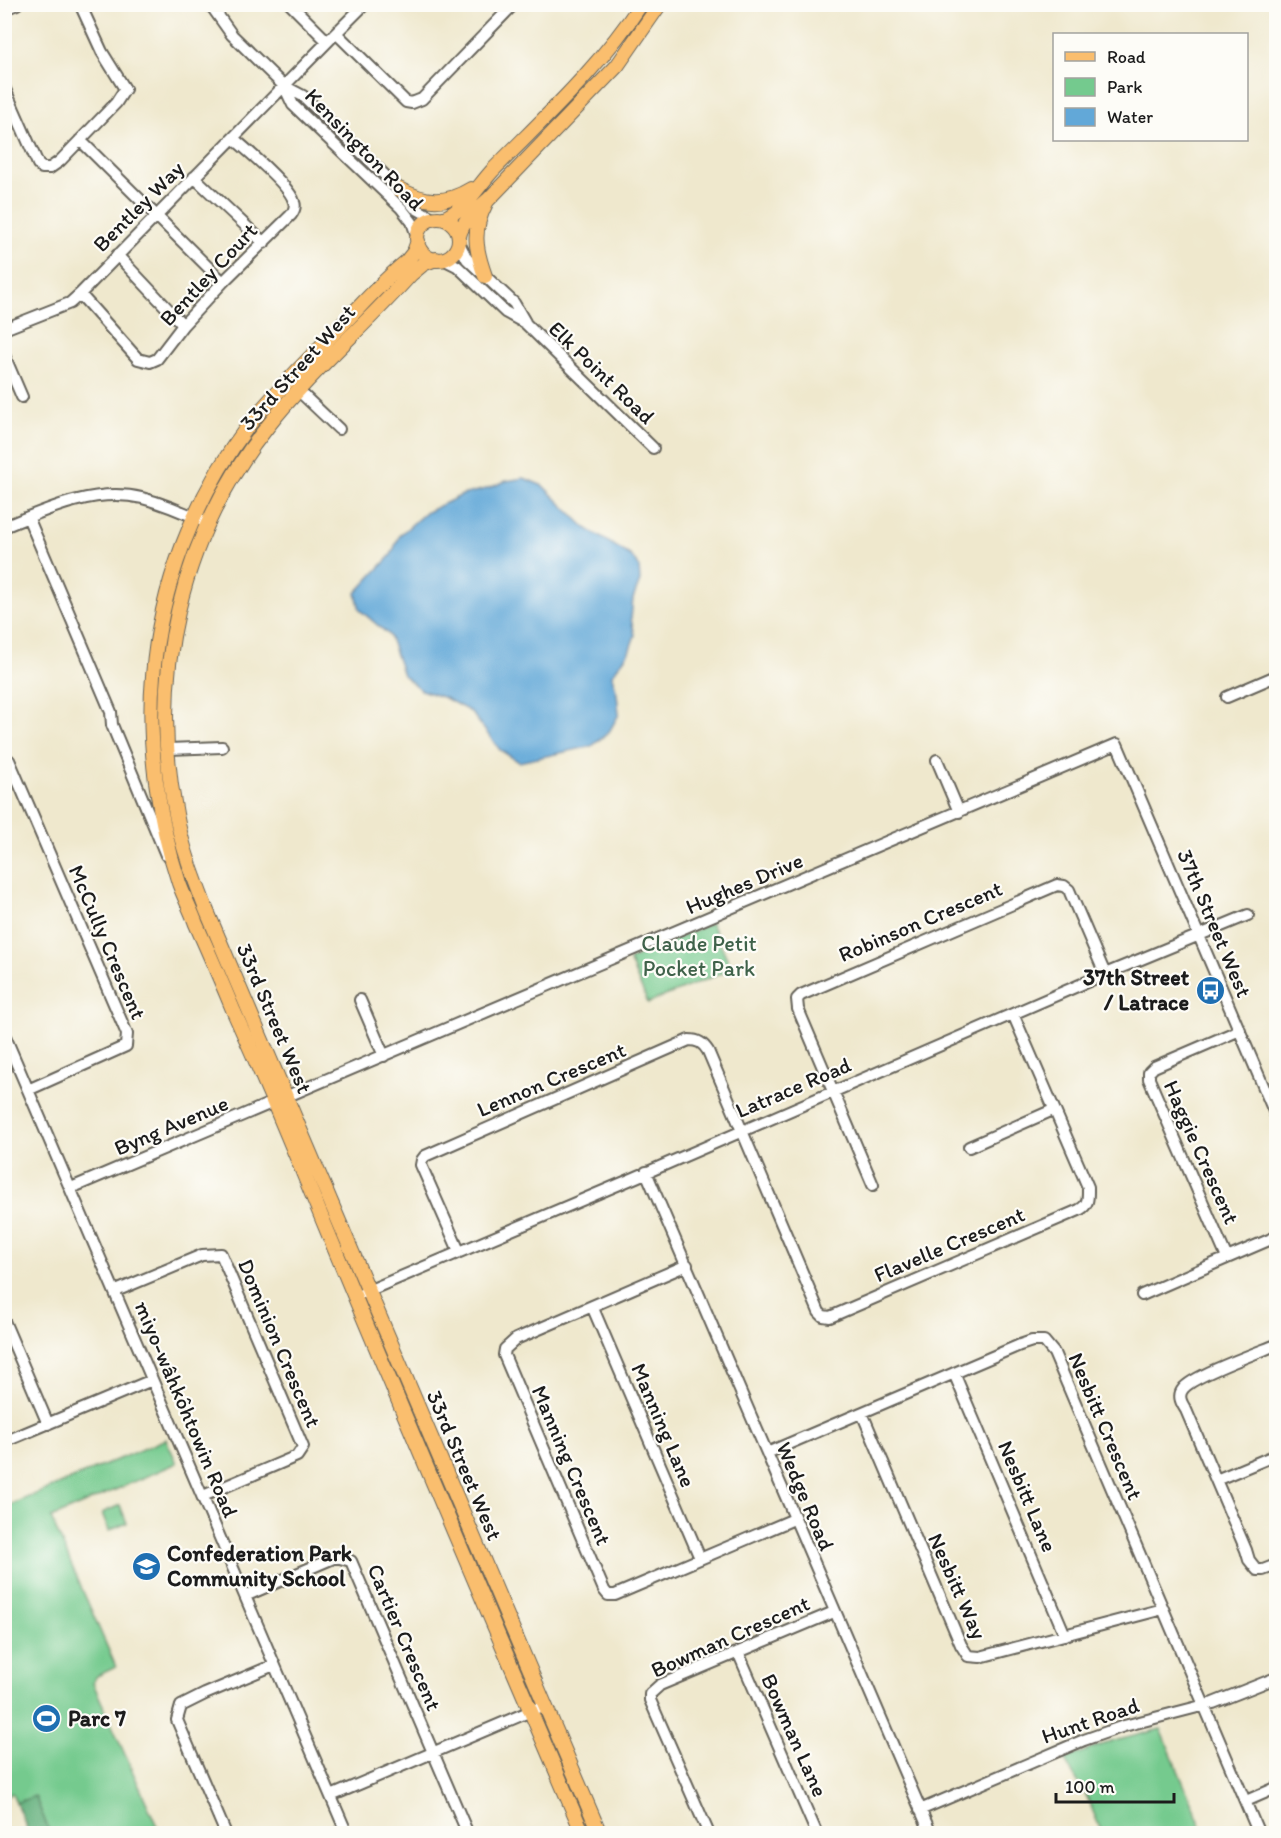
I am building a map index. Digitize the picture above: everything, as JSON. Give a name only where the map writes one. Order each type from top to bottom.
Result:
[{"type":"main road","name":"33rd Street West","points":[[583,1833],[354,1296],[192,871],[176,817],[171,788],[166,704],[167,675],[173,634],[201,520],[218,471],[262,409],[322,345],[406,262],[414,252],[420,228],[428,220],[458,209],[589,74],[622,33],[641,4]]},
{"type":"main road","name":"33rd Street West","points":[[600,1833],[368,1290],[179,884],[156,788],[151,720],[152,681],[156,645],[171,579],[201,520],[223,492],[254,444],[298,391],[411,274],[423,264],[453,254],[461,227],[468,218],[609,75],[635,43],[660,4]]},
{"type":"main road","points":[[399,189],[416,198],[447,200],[457,197],[485,179]]},
{"type":"main road","points":[[485,276],[477,254],[476,229],[488,200]]},
{"type":"main road","points":[[438,218],[454,225],[459,239]]},
{"type":"main road","points":[[418,240],[422,251],[439,259]]},
{"type":"street","points":[[4,9],[17,4]]},
{"type":"street","points":[[4,87],[38,164],[42,168],[54,165],[123,96],[125,89],[102,52],[80,4]]},
{"type":"street","name":"Kensington Road","points":[[210,4],[232,34],[284,86],[303,96],[399,189],[415,208],[438,218]]},
{"type":"street","points":[[290,4],[323,37]]},
{"type":"street","name":"Bentley Way","points":[[4,329],[70,303],[80,294],[365,4]]},
{"type":"street","points":[[336,33],[406,102],[412,103],[422,99],[514,4]]},
{"type":"street","name":"Kensington Road","points":[[284,86],[293,105],[401,208],[412,222],[418,240]]},
{"type":"street","name":"Bentley Court","points":[[80,294],[136,357],[150,362],[157,359],[183,325],[223,282],[291,215],[295,203],[288,191],[233,138]]},
{"type":"street","points":[[80,140],[223,282]]},
{"type":"street","points":[[194,177],[264,243]]},
{"type":"street","name":"Elk Point Road","points":[[459,239],[466,259],[514,303],[525,323]]},
{"type":"street","points":[[117,255],[183,325]]},
{"type":"street","name":"Elk Point Road","points":[[439,259],[459,267],[505,312],[525,323],[652,448]]},
{"type":"street","points":[[4,355],[22,398]]},
{"type":"street","points":[[298,391],[339,429]]},
{"type":"street","points":[[4,527],[77,500],[92,496],[116,495],[141,498],[169,506],[201,520]]},
{"type":"street","name":"33rd Street West","points":[[28,517],[111,712],[112,725],[179,884]]},
{"type":"street","points":[[1227,697],[1276,676]]},
{"type":"street","name":"Hughes Drive","points":[[280,1100],[1117,744]]},
{"type":"street","name":"37th Street West","points":[[1117,744],[1276,1116]]},
{"type":"street","points":[[168,749],[222,747]]},
{"type":"street","name":"McCully Crescent","points":[[4,759],[9,760],[127,1034],[126,1046],[28,1089]]},
{"type":"street","points":[[937,760],[959,812]]},
{"type":"street","name":"Robinson Crescent","points":[[833,1092],[798,1009],[797,999],[805,992],[1058,885],[1069,890],[1106,974]]},
{"type":"street","name":"Latrace Road","points":[[354,1296],[1248,915]]},
{"type":"street","points":[[360,1000],[384,1056]]},
{"type":"street","name":"Flavelle Crescent","points":[[742,1130],[819,1312],[824,1317],[830,1317],[1085,1207],[1088,1202],[1088,1187],[1013,1014]]},
{"type":"street","name":"Haggie Crescent","points":[[1240,1030],[1154,1067],[1149,1072],[1149,1078],[1227,1257],[1276,1236]]},
{"type":"street","name":"miyo-wâhkôhtowin Road","points":[[4,1034],[347,1833]]},
{"type":"street","name":"Lennon Crescent","points":[[459,1251],[422,1166],[425,1156],[689,1040],[701,1042],[708,1051],[742,1130]]},
{"type":"street","points":[[833,1092],[873,1185]]},
{"type":"street","name":"Byng Avenue","points":[[71,1188],[280,1100]]},
{"type":"street","points":[[969,1147],[1053,1110]]},
{"type":"street","name":"Wedge Road","points":[[646,1172],[931,1833]]},
{"type":"street","name":"Dominion Crescent","points":[[116,1291],[202,1255],[221,1254],[303,1447],[297,1456],[203,1496]]},
{"type":"street","points":[[1142,1295],[1227,1257]]},
{"type":"street","name":"Manning Crescent","points":[[687,1265],[516,1339],[505,1349],[504,1355],[608,1595],[615,1595],[794,1519]]},
{"type":"street","name":"Manning Lane","points":[[592,1306],[700,1558]]},
{"type":"street","points":[[4,1321],[48,1424]]},
{"type":"street","name":"Nesbitt Crescent","points":[[767,1453],[1032,1341],[1044,1341],[1054,1353],[1259,1833]]},
{"type":"street","points":[[1276,1345],[1196,1379],[1183,1389],[1181,1402],[1252,1566],[1257,1570],[1263,1570],[1276,1565]]},
{"type":"street","name":"Nesbitt Lane","points":[[954,1373],[1065,1635]]},
{"type":"street","points":[[4,1442],[152,1380]]},
{"type":"street","name":"Nesbitt Way","points":[[862,1413],[961,1645],[968,1656],[980,1657],[1163,1609]]},
{"type":"street","points":[[1216,1480],[1276,1455]]},
{"type":"street","name":"Cartier Crescent","points":[[245,1596],[336,1557],[351,1561],[468,1833]]},
{"type":"street","name":"Bowman Crescent","points":[[709,1833],[650,1700],[650,1694],[660,1686],[834,1612]]},
{"type":"street","name":"Bowman Lane","points":[[738,1652],[817,1833]]},
{"type":"street","points":[[226,1833],[177,1720],[181,1706],[274,1665]]},
{"type":"street","name":"Hunt Road","points":[[920,1810],[1105,1732],[1204,1705],[1276,1678]]},
{"type":"street","points":[[331,1796],[545,1705]]},
{"type":"street","points":[[1246,1801],[1276,1788]]},
{"type":"green space","name":"Claude Petit Pocket Park","points":[[711,923],[732,969],[648,1003],[629,960]]},
{"type":"green space","points":[[166,1439],[177,1463],[51,1518],[116,1667],[95,1677],[93,1683],[160,1833],[29,1833],[12,1793],[5,1796],[5,1507]]},
{"type":"green space","points":[[120,1505],[127,1523],[109,1531],[102,1513]]},
{"type":"green space","points":[[1161,1729],[1204,1833],[1102,1833],[1087,1797],[1064,1759],[1107,1743]]},
{"type":"green space","points":[[35,1796],[50,1833],[29,1833],[16,1803]]},
{"type":"water","points":[[524,478],[543,486],[587,529],[630,555],[639,566],[640,581],[633,599],[631,619],[635,635],[629,652],[612,675],[619,714],[609,732],[592,746],[519,762],[500,750],[471,712],[445,698],[421,690],[403,675],[389,635],[360,610],[356,593],[391,555],[400,535],[425,513],[462,495],[506,481]]},
{"type":"place","name":"37th Street / Latrace","points":[[1210,990]]},
{"type":"place","name":"Confederation Park Community School","points":[[146,1566]]},
{"type":"place","name":"Parc 7","points":[[47,1718]]}]
